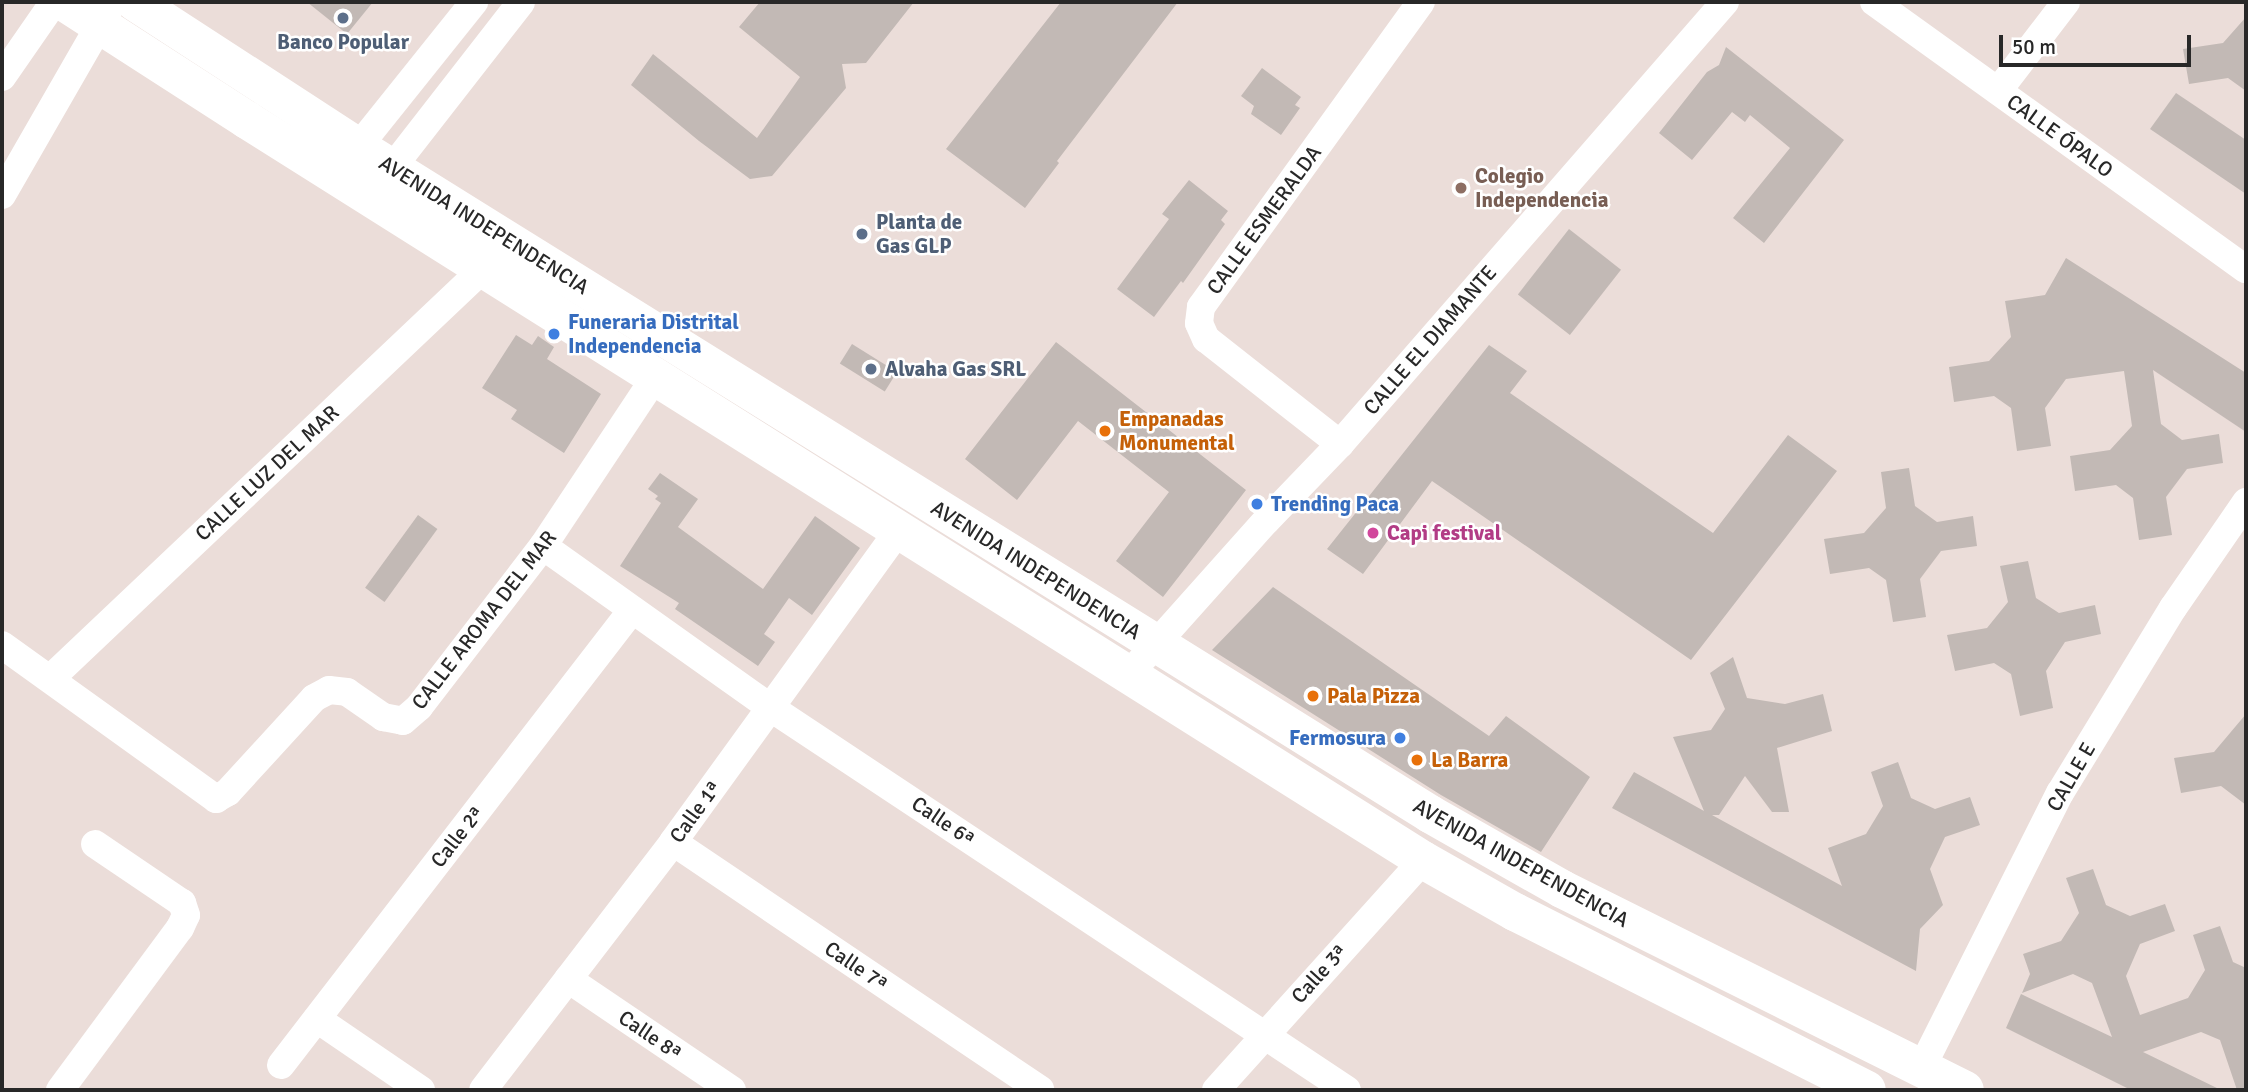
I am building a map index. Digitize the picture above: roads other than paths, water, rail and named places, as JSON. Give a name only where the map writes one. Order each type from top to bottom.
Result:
[{"type":"main road","name":"AVENIDA INDEPENDENCIA","points":[[64,2],[106,13],[484,268],[1423,860],[1515,912],[1867,1090]]},
{"type":"main road","name":"AVENIDA INDEPENDENCIA","points":[[135,2],[358,147],[1430,814],[1562,888],[1965,1090]]},
{"type":"street","points":[[2,77],[54,2]]},
{"type":"street","points":[[358,147],[474,2]]},
{"type":"street","points":[[392,168],[521,2]]},
{"type":"street","name":"CALLE ESMERALDA","points":[[1340,443],[1206,339],[1199,323],[1201,307],[1421,2]]},
{"type":"street","name":"CALLE EL DIAMANTE","points":[[1129,674],[1340,443],[1725,2]]},
{"type":"street","name":"CALLE ÓPALO","points":[[1874,2],[2246,269]]},
{"type":"street","points":[[1998,91],[2066,2]]},
{"type":"street","points":[[2,195],[106,13]]},
{"type":"street","name":"CALLE LUZ DEL MAR","points":[[51,678],[484,268]]},
{"type":"street","name":"CALLE AROMA DEL MAR","points":[[2,645],[216,799],[228,792],[314,698],[329,691],[347,692],[383,717],[403,721],[419,707],[543,546],[656,376]]},
{"type":"street","name":"CALLE E","points":[[1922,1067],[2060,793],[2173,608],[2246,502]]},
{"type":"street","name":"Calle 1ª","points":[[483,1090],[673,842],[900,528]]},
{"type":"street","name":"Calle 6ª","points":[[543,546],[771,708],[1347,1090]]},
{"type":"street","name":"Calle 2ª","points":[[281,1065],[632,610]]},
{"type":"street","name":"Calle 7ª","points":[[673,842],[1040,1090]]},
{"type":"street","points":[[60,1090],[186,915],[182,904],[95,844]]},
{"type":"street","name":"Calle 3ª","points":[[1216,1090],[1423,860]]},
{"type":"street","name":"Calle 8ª","points":[[568,979],[732,1090]]},
{"type":"street","points":[[317,1019],[421,1090]]},
{"type":"place","name":"Banco Popular","points":[[343,18]]},
{"type":"place","name":"Colegio Independencia","points":[[1461,188]]},
{"type":"place","name":"Planta de Gas GLP","points":[[862,234]]},
{"type":"place","name":"Funeraria Distrital Independencia","points":[[554,334]]},
{"type":"place","name":"Alvaha Gas SRL","points":[[871,369]]},
{"type":"place","name":"Empanadas Monumental","points":[[1105,431]]},
{"type":"place","name":"Trending Paca","points":[[1257,504]]},
{"type":"place","name":"Capi festival","points":[[1373,533]]},
{"type":"place","name":"Pala Pizza","points":[[1313,696]]},
{"type":"place","name":"Fermosura","points":[[1400,738]]},
{"type":"place","name":"La Barra","points":[[1417,760]]}]
